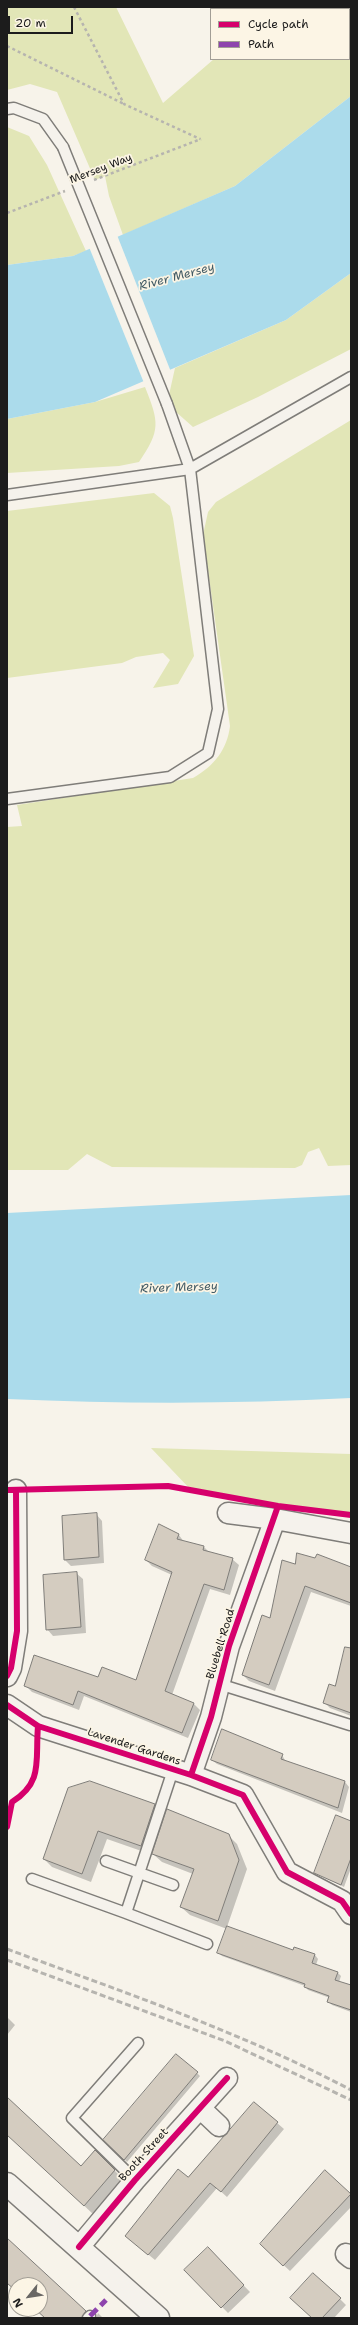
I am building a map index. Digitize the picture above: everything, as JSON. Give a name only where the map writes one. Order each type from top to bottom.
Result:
[{"type":"street","points":[[7,1676],[11,1668],[17,1631],[16,1490]]},
{"type":"street","points":[[228,1513],[275,1519],[351,1533]]},
{"type":"street","name":"Bluebell Road","points":[[182,1773],[211,1717],[229,1646],[275,1519]]},
{"type":"street","name":"Lavender Gardens","points":[[7,1705],[38,1726],[182,1773],[243,1795],[287,1872],[342,1901],[351,1914]]},
{"type":"street","name":"Booth Street","points":[[79,2247],[135,2180],[227,2078]]},
{"type":"street","points":[[200,2108],[219,2126]]},
{"type":"street","points":[[7,2184],[158,2318]]},
{"type":"lane","points":[[7,109],[14,108],[43,120],[63,147],[167,404],[190,469],[218,710],[208,753],[170,777],[7,798]]},
{"type":"lane","points":[[7,495],[190,469],[351,377]]},
{"type":"lane","points":[[219,1684],[350,1725]]},
{"type":"lane","points":[[126,1913],[139,1873],[182,1773]]},
{"type":"lane","points":[[106,1861],[173,1885]]},
{"type":"lane","points":[[32,1879],[208,1944]]},
{"type":"lane","name":"Booth Street","points":[[135,2180],[72,2118],[138,2043]]},
{"type":"path","points":[[74,7],[124,104]]},
{"type":"path","points":[[7,46],[124,104]]},
{"type":"green space","points":[[7,7],[116,7],[163,103],[213,60],[350,60],[350,8],[274,8],[351,7],[351,96],[235,186],[123,235],[109,196],[105,176],[95,180],[57,92],[30,84],[7,90]]},
{"type":"green space","points":[[7,127],[29,136],[47,165],[86,251],[73,256],[7,265]]},
{"type":"green space","points":[[351,273],[351,349],[258,397],[193,427],[167,404],[175,368],[286,320]]},
{"type":"green space","points":[[145,387],[153,409],[156,426],[151,442],[139,462],[119,466],[7,473],[7,419],[95,402]]},
{"type":"green space","points":[[351,420],[351,1165],[328,1166],[319,1148],[308,1152],[302,1165],[295,1168],[112,1167],[87,1154],[68,1170],[7,1170],[7,827],[22,826],[17,805],[193,778],[213,763],[223,750],[230,726],[203,535],[208,512],[216,502]]},
{"type":"green space","points":[[154,493],[170,506],[173,518],[194,656],[178,684],[153,688],[170,660],[163,653],[136,657],[122,663],[7,678],[7,511]]},
{"type":"green space","points":[[151,1448],[351,1454],[351,1513],[278,1506],[191,1490]]},
{"type":"water","name":"River Mersey","points":[[351,96],[351,273],[286,320],[95,402],[7,419],[7,265],[73,256],[235,186]]},
{"type":"water","name":"River Mersey","points":[[351,1195],[351,1398],[179,1403],[7,1399],[7,1213]]},
{"type":"pier","points":[[117,235],[171,372],[144,383],[89,247]]},
{"type":"building","points":[[97,1513],[99,1557],[64,1560],[62,1516]]},
{"type":"building","points":[[159,1524],[179,1534],[177,1539],[204,1546],[203,1550],[233,1558],[224,1590],[204,1584],[165,1691],[194,1703],[182,1733],[78,1691],[73,1705],[24,1686],[34,1655],[98,1677],[102,1667],[136,1680],[172,1572],[145,1560]]},
{"type":"building","points":[[297,1553],[315,1558],[317,1554],[351,1567],[351,1603],[305,1586],[269,1685],[242,1675],[262,1615],[270,1618],[282,1560],[295,1564]]},
{"type":"building","points":[[77,1572],[81,1627],[46,1630],[43,1575]]},
{"type":"building","points":[[345,1647],[351,1648],[351,1713],[323,1703],[329,1684],[335,1686]]},
{"type":"building","points":[[222,1729],[283,1754],[281,1759],[345,1781],[338,1808],[211,1760]]},
{"type":"building","points":[[90,1781],[155,1804],[141,1846],[98,1831],[82,1874],[43,1859],[68,1788]]},
{"type":"building","points":[[167,1809],[229,1834],[239,1860],[218,1921],[180,1907],[194,1869],[152,1854]]},
{"type":"building","points":[[336,1815],[351,1821],[351,1858],[341,1885],[314,1873]]},
{"type":"building","points":[[227,1926],[293,1950],[294,1947],[315,1954],[312,1963],[338,1972],[335,1980],[351,1985],[351,2010],[327,2002],[329,1996],[304,1987],[305,1984],[217,1953]]},
{"type":"building","points":[[176,2054],[198,2072],[124,2160],[103,2140]]},
{"type":"building","points":[[7,2097],[81,2166],[95,2150],[115,2170],[84,2206],[7,2135]]},
{"type":"building","points":[[254,2102],[278,2122],[221,2192],[210,2183],[148,2255],[125,2236],[178,2169],[188,2177]]},
{"type":"building","points":[[325,2170],[351,2194],[283,2266],[260,2244]]},
{"type":"building","points":[[7,2238],[86,2311],[82,2318],[45,2318],[44,2317],[48,2317],[48,2277],[8,2277],[8,2284]]},
{"type":"building","points":[[208,2247],[244,2285],[221,2308],[184,2270]]},
{"type":"building","points":[[313,2273],[341,2298],[322,2318],[312,2318],[290,2298]]},
{"type":"railway","points":[[7,1949],[138,1997],[224,2031],[309,2069],[351,2090]]},
{"type":"railway","points":[[7,1960],[225,2041],[351,2100]]},
{"type":"marked path","points":[[90,2316],[106,2300]]},
{"type":"cycle path","points":[[7,1490],[168,1486],[278,1506],[351,1515]]},
{"type":"cycle path","points":[[7,1676],[11,1668],[17,1631],[16,1490]]},
{"type":"cycle path","points":[[191,1775],[211,1717],[229,1646],[278,1506]]},
{"type":"cycle path","points":[[7,1705],[38,1726],[191,1775],[243,1795],[287,1872],[342,1901],[351,1914]]},
{"type":"cycle path","points":[[7,1827],[12,1802],[29,1786],[36,1769],[38,1726]]},
{"type":"cycle path","points":[[79,2247],[135,2180],[227,2078]]}]
